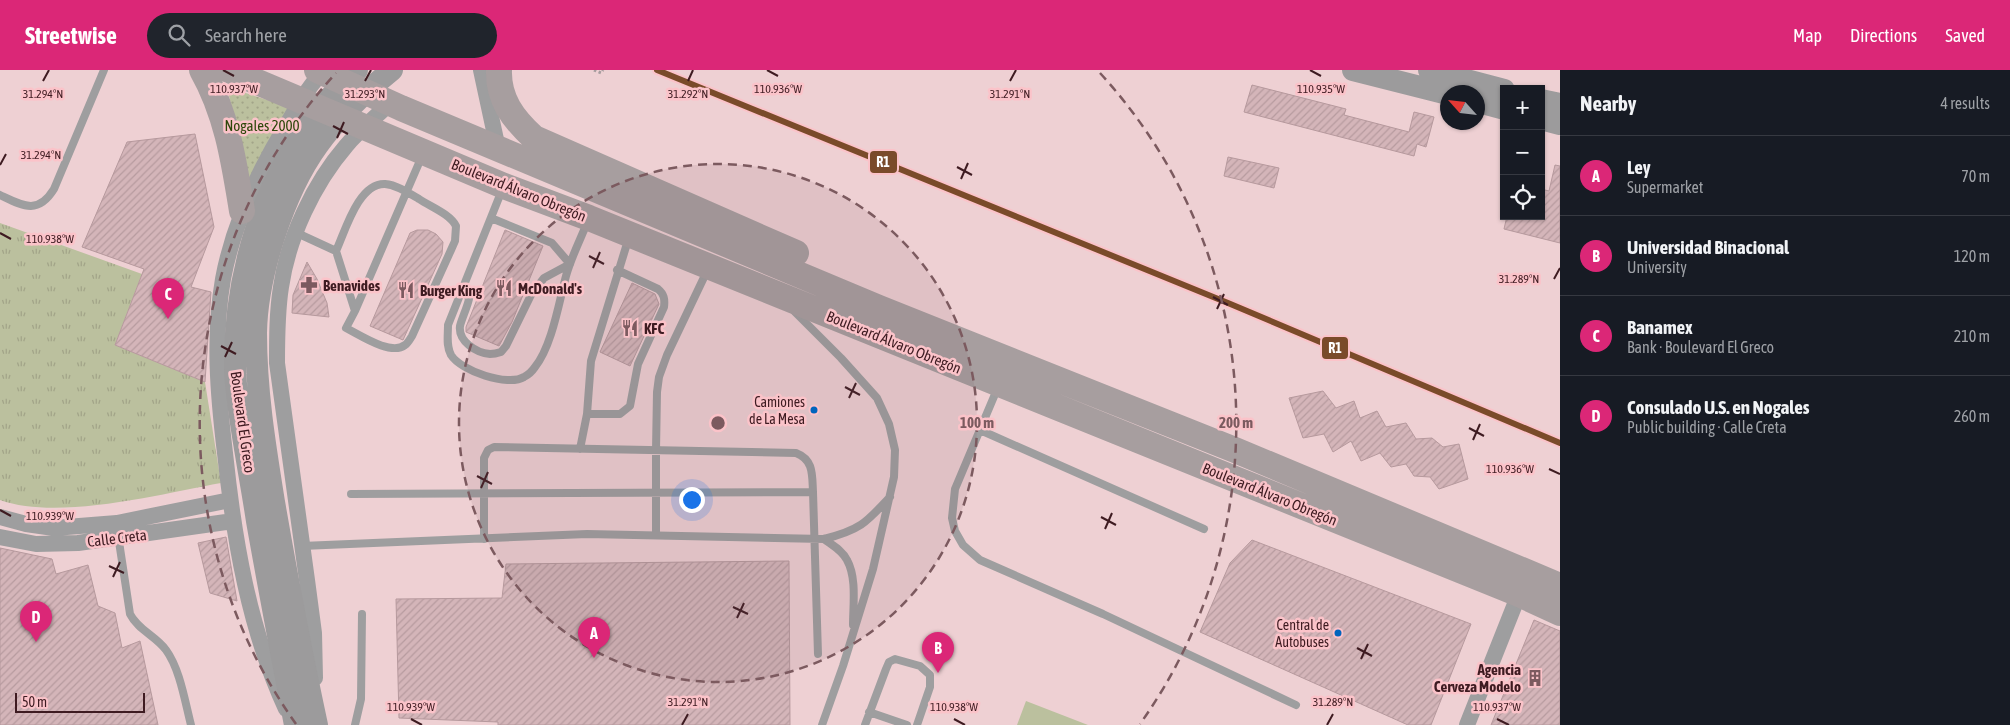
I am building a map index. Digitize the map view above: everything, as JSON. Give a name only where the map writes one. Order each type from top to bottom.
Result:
[{"type":"highway","points":[[202,70],[212,88],[226,124],[242,212]]},
{"type":"highway","name":"Boulevard Álvaro Obregón","points":[[229,70],[504,186],[630,234],[1519,594],[1560,613]]},
{"type":"highway","points":[[499,70],[502,95],[510,112],[534,138],[833,271],[880,308]]},
{"type":"highway","name":"Boulevard Álvaro Obregón","points":[[333,73],[390,104],[880,308],[1235,450],[1560,586]]},
{"type":"main road","name":"Boulevard El Greco","points":[[281,601],[258,396],[256,331],[262,276],[296,181],[318,146],[365,92],[392,70]]},
{"type":"main road","points":[[1353,70],[1440,92]]},
{"type":"main road","points":[[1429,70],[1471,85]]},
{"type":"main road","name":"Boulevard El Greco","points":[[305,723],[281,601],[240,416],[234,370],[236,324],[240,295],[255,228],[302,131],[324,103],[333,73]]},
{"type":"main road","points":[[1485,88],[1500,90]]},
{"type":"main road","points":[[1485,94],[1500,106]]},
{"type":"main road","points":[[1545,101],[1560,104]]},
{"type":"main road","points":[[1545,120],[1560,124]]},
{"type":"street","points":[[480,70],[498,149]]},
{"type":"street","points":[[305,723],[272,679],[261,646],[248,594],[230,500],[219,399],[218,325],[223,279],[242,212],[253,185],[302,100],[333,73]]},
{"type":"street","points":[[305,723],[314,633],[277,363],[277,328],[281,285],[304,210],[346,146],[390,104]]},
{"type":"street","name":"Calle Creta","points":[[0,537],[36,544],[78,543],[230,500]]},
{"type":"street","name":"Calle Creta","points":[[0,517],[26,524],[54,528],[118,531],[233,521]]},
{"type":"street","points":[[1467,725],[1519,594]]},
{"type":"lane","points":[[0,195],[25,205],[41,205],[46,201],[54,189],[104,70]]},
{"type":"lane","points":[[354,311],[336,251],[360,198],[369,188],[384,184],[406,192],[454,222],[456,232],[451,250],[412,336],[404,346],[393,349],[379,345],[346,328],[354,311],[406,192],[424,152]]},
{"type":"lane","points":[[504,186],[448,325],[447,345],[452,356],[464,367],[495,379],[512,380],[524,377],[536,366],[550,335],[570,264],[589,218]]},
{"type":"lane","points":[[491,218],[552,243],[570,264]]},
{"type":"lane","points":[[297,233],[336,251]]},
{"type":"lane","points":[[580,449],[587,414],[592,361],[630,234]]},
{"type":"lane","points":[[463,287],[469,300],[460,326],[461,335],[474,349],[490,354],[501,352],[506,346],[530,295],[544,278],[570,264]]},
{"type":"lane","points":[[656,535],[657,392],[660,376],[667,355],[709,267]]},
{"type":"lane","points":[[587,414],[620,414],[630,406],[638,364],[664,306],[665,301],[658,289],[618,270]]},
{"type":"lane","points":[[780,296],[877,398],[890,424],[895,450],[894,477],[873,569],[822,725]]},
{"type":"lane","points":[[999,385],[955,489],[952,518],[955,531],[963,545],[980,560],[1103,614],[1296,705]]},
{"type":"lane","points":[[980,430],[1204,529]]},
{"type":"lane","points":[[484,539],[484,458],[491,448],[796,453],[809,462],[813,492],[818,654]]},
{"type":"lane","points":[[351,494],[483,495],[813,492]]},
{"type":"lane","points":[[302,546],[587,534],[824,538],[844,534],[862,525],[890,496]]},
{"type":"lane","points":[[118,531],[130,614],[134,622],[167,651],[174,664],[191,725]]},
{"type":"lane","points":[[824,538],[841,551],[850,568],[853,586],[853,634]]},
{"type":"lane","points":[[355,725],[361,699],[362,614]]},
{"type":"lane","points":[[866,725],[869,712],[890,662],[898,659],[920,666],[930,676],[930,687],[917,725]]},
{"type":"lane","points":[[869,712],[907,725]]},
{"type":"path","points":[[594,70],[601,73],[603,70]]},
{"type":"green space","name":"Nogales 2000","points":[[227,87],[302,111],[248,201],[240,145]]},
{"type":"green space","points":[[0,223],[142,274],[115,345],[205,382],[221,483],[140,499],[79,507],[50,508],[24,506],[0,500]]},
{"type":"green space","points":[[1026,701],[1088,725],[1017,725]]},
{"type":"building","points":[[1252,85],[1346,109],[1344,115],[1409,132],[1414,112],[1434,117],[1426,147],[1417,144],[1414,156],[1244,112]]},
{"type":"building","points":[[195,134],[214,227],[191,287],[211,292],[205,382],[115,345],[144,269],[82,247],[127,142]]},
{"type":"building","points":[[1228,157],[1279,168],[1274,188],[1224,176]]},
{"type":"building","points":[[1555,165],[1560,166],[1560,243],[1504,229],[1506,220],[1545,220],[1545,190],[1549,191]]},
{"type":"building","name":"Burger King","points":[[417,230],[428,230],[436,234],[443,242],[442,254],[403,340],[370,326],[410,233]]},
{"type":"building","name":"McDonald's","points":[[505,230],[543,246],[512,322],[499,346],[466,332],[466,327]]},
{"type":"building","name":"Benavides","points":[[307,262],[317,279],[327,303],[329,317],[292,313],[293,295]]},
{"type":"building","name":"KFC","points":[[632,283],[655,294],[659,304],[630,366],[600,352]]},
{"type":"building","points":[[1323,391],[1336,408],[1354,401],[1360,418],[1377,411],[1386,427],[1406,423],[1416,439],[1432,438],[1443,447],[1459,444],[1468,479],[1439,489],[1430,477],[1414,476],[1406,464],[1391,467],[1380,453],[1361,461],[1351,441],[1333,452],[1324,434],[1303,438],[1289,398]]},
{"type":"building","points":[[226,537],[237,601],[210,593],[198,543]]},
{"type":"building","name":"Central de Autobuses","points":[[1252,540],[1471,624],[1431,725],[1408,725],[1200,632],[1230,563]]},
{"type":"building","points":[[0,548],[52,559],[56,574],[88,565],[98,606],[115,613],[122,648],[140,641],[158,725],[0,725]]},
{"type":"building","points":[[789,561],[790,725],[498,725],[498,722],[399,718],[396,599],[502,598],[506,564]]},
{"type":"building","name":"Agencia Cerveza Modelo","points":[[1534,620],[1560,631],[1560,725],[1491,725]]},
{"type":"transit line","name":"R1","points":[[657,70],[1228,303],[1560,443]]},
{"type":"place","name":"Benavides","points":[[309,285]]},
{"type":"place","name":"McDonald's","points":[[504,288]]},
{"type":"place","name":"Burger King","points":[[406,290]]},
{"type":"place","name":"Banamex","points":[[168,319]]},
{"type":"place","name":"KFC","points":[[630,328]]},
{"type":"place","name":"Camiones de La Mesa","points":[[814,410]]},
{"type":"place","name":"Central de Autobuses","points":[[1338,633]]},
{"type":"place","name":"Consulado U.S. en Nogales","points":[[36,642]]},
{"type":"place","name":"Ley","points":[[594,658]]},
{"type":"place","name":"Universidad Binacional","points":[[938,673]]},
{"type":"place","name":"Agencia Cerveza Modelo","points":[[1535,678]]}]
